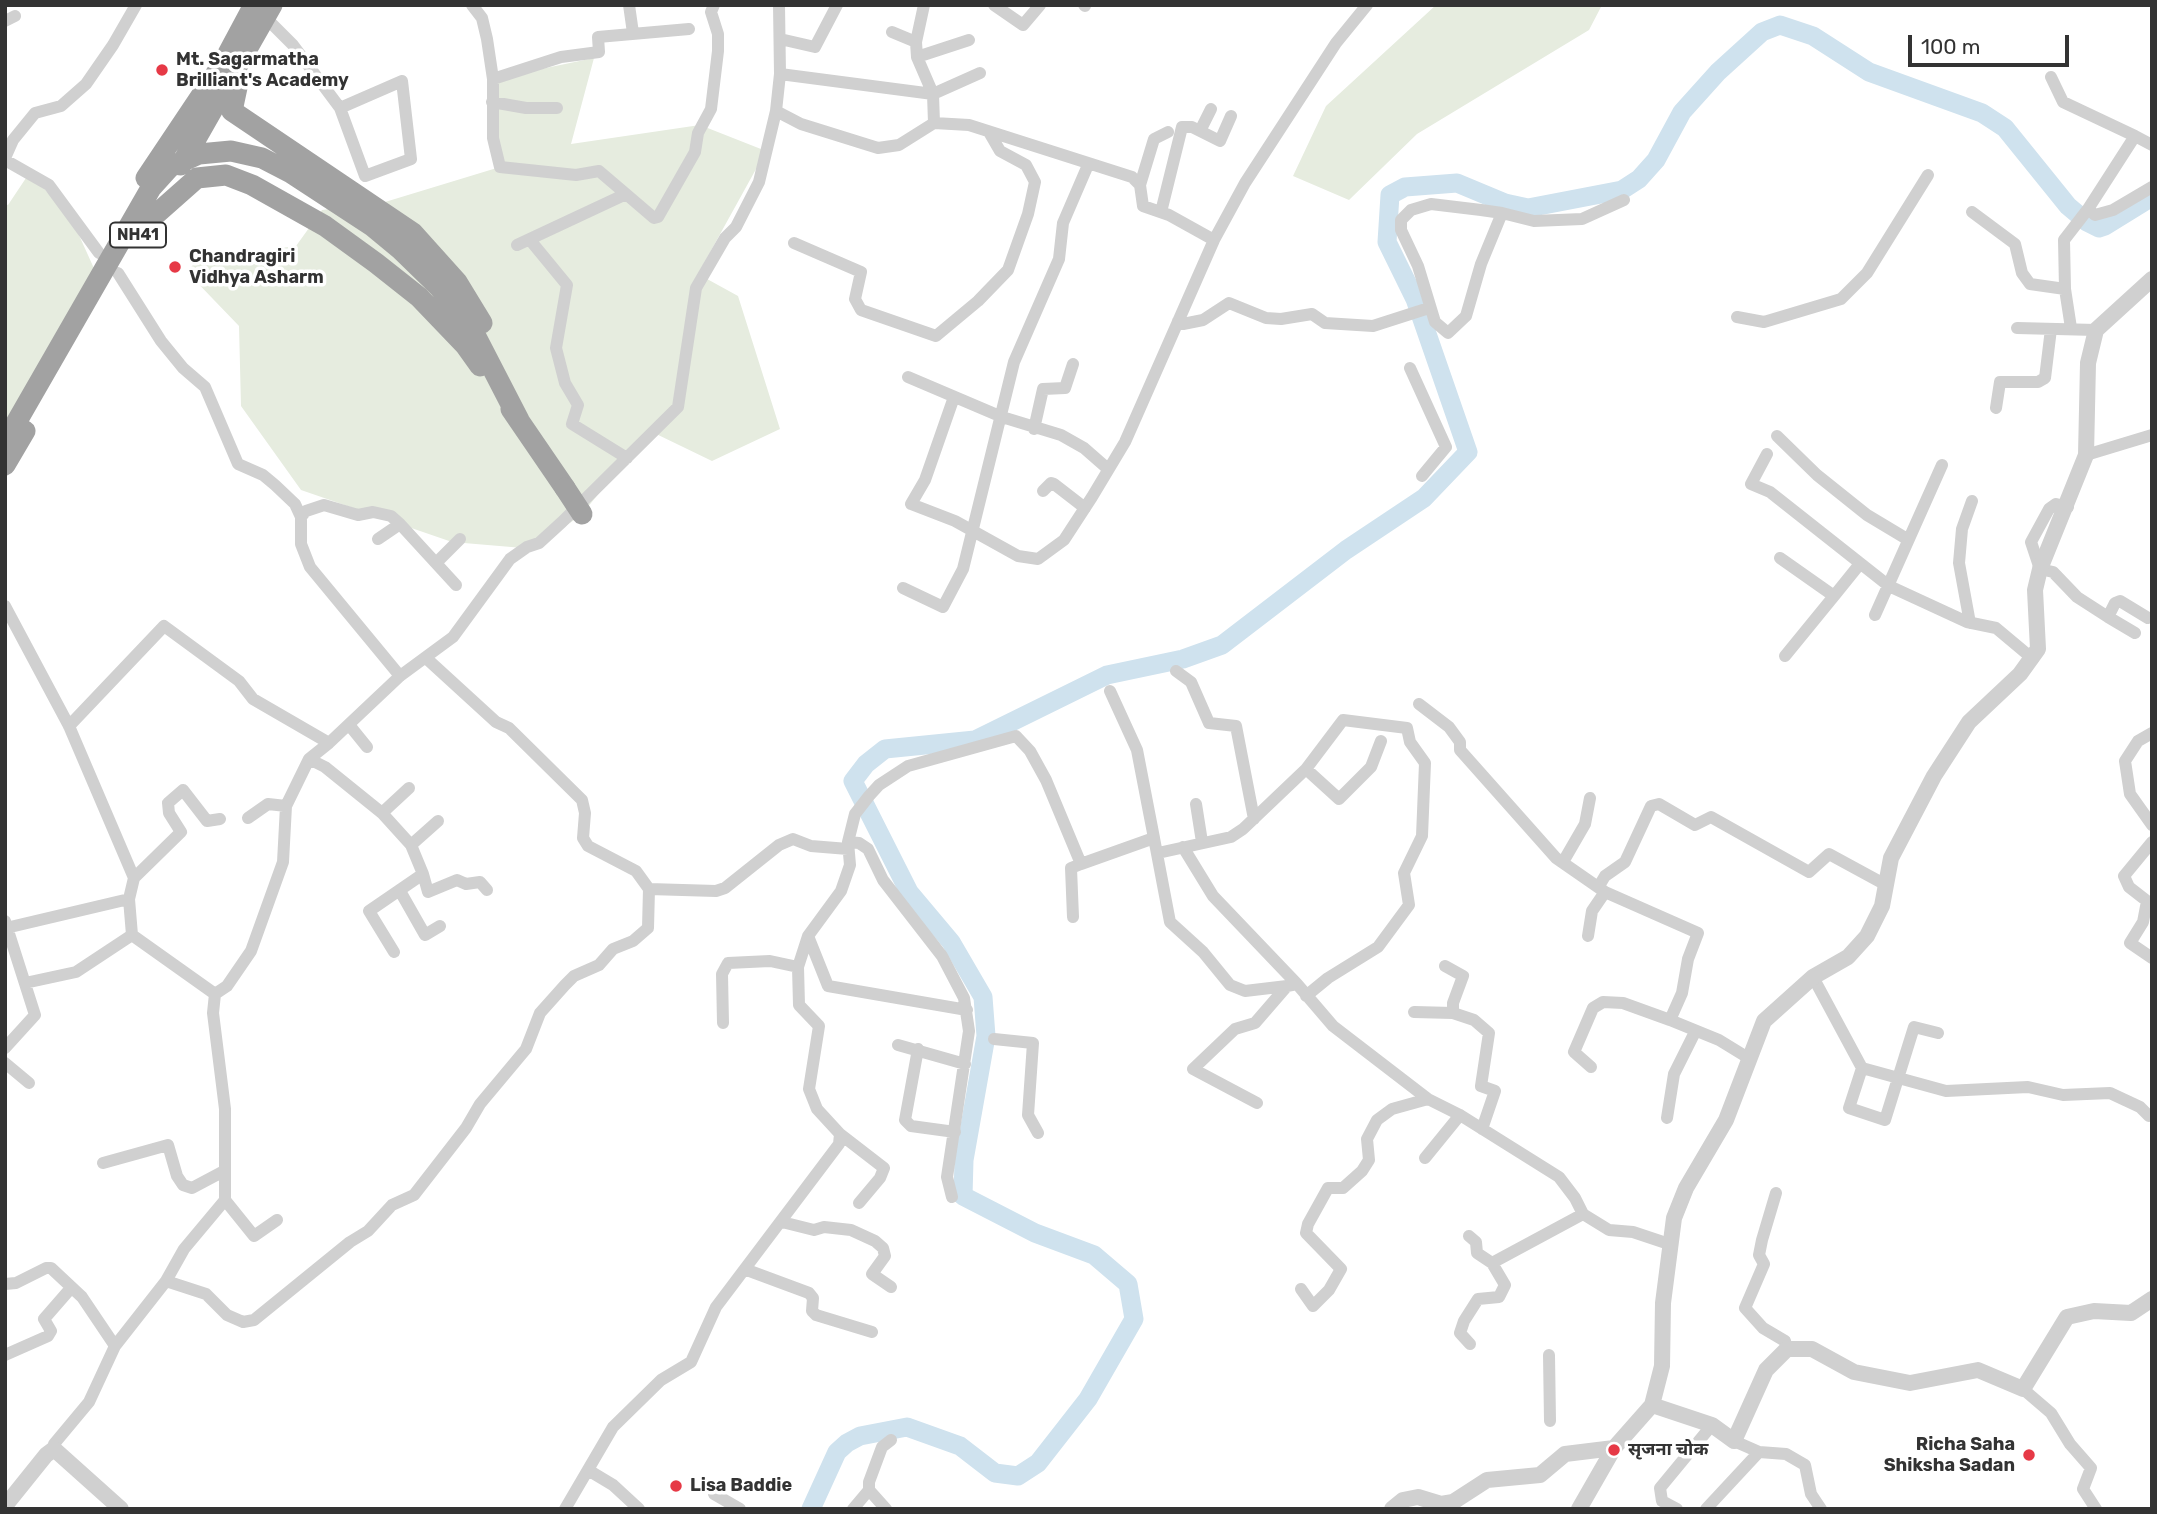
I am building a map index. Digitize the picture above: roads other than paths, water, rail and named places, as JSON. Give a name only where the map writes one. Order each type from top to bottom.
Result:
[{"type":"highway","name":"NH41","points":[[5,465],[253,40],[264,9]]},
{"type":"highway","name":"NH41","points":[[5,415],[99,253],[223,63],[264,9]]},
{"type":"highway","points":[[253,40],[239,76],[232,111],[390,216],[413,233],[438,259],[457,282],[495,344],[511,378],[519,420]]},
{"type":"highway","points":[[5,442],[151,188],[170,167],[199,154],[231,151],[262,158],[339,203],[401,250],[439,287],[471,327],[519,420]]},
{"type":"highway","points":[[145,224],[197,178],[226,175],[251,185],[325,226],[419,297],[465,345],[582,514]]},
{"type":"street","points":[[99,253],[49,185],[5,159],[13,140],[35,113],[61,106],[97,71],[136,5]]},
{"type":"street","points":[[629,5],[633,33]]},
{"type":"street","points":[[474,6],[482,18],[487,39],[493,79],[493,138],[500,167],[576,175],[599,171],[654,218],[658,217],[695,152],[698,133],[711,109],[718,51],[718,34],[711,12],[714,5]]},
{"type":"street","points":[[215,994],[227,986],[251,951],[264,919],[283,862],[286,806],[309,759],[350,726],[400,676],[453,637],[510,559],[527,547],[539,543],[678,407],[696,288],[724,238],[736,227],[759,182],[776,111],[780,74],[779,5]]},
{"type":"street","points":[[780,39],[815,47],[837,5]]},
{"type":"street","points":[[924,5],[916,41],[917,57],[933,94],[934,122]]},
{"type":"street","points":[[994,5],[1023,25],[1040,5]]},
{"type":"street","points":[[954,397],[925,480],[911,504],[972,530],[1018,556],[1038,559],[1064,540],[1131,430],[1214,240],[1244,183],[1336,43],[1367,5]]},
{"type":"street","points":[[264,9],[340,108],[365,176],[411,159],[402,81],[340,108]]},
{"type":"street","points":[[493,79],[548,61],[599,52],[598,37],[689,29]]},
{"type":"street","points":[[892,32],[916,41]]},
{"type":"street","points":[[917,57],[969,40]]},
{"type":"street","points":[[780,74],[933,94],[980,73]]},
{"type":"street","points":[[2051,77],[2063,102],[2152,145]]},
{"type":"street","points":[[492,102],[526,108],[557,108]]},
{"type":"street","points":[[1200,131],[1210,109]]},
{"type":"street","points":[[776,111],[801,124],[878,148],[899,145],[934,122],[969,125],[1132,177],[1140,185]]},
{"type":"street","points":[[1161,212],[1182,127],[1192,127],[1220,141],[1231,117]]},
{"type":"street","points":[[794,243],[861,272],[855,299],[861,310],[936,336],[978,301],[1008,270],[1028,214],[1035,183],[1026,165],[1000,151],[989,132]]},
{"type":"street","points":[[1168,132],[1154,139],[1140,185],[1143,206],[1161,212],[1214,240]]},
{"type":"street","points":[[2071,328],[2065,289],[2064,240],[2088,209],[2135,136]]},
{"type":"street","points":[[903,588],[943,607],[963,569],[1014,362],[1059,259],[1063,223],[1088,165]]},
{"type":"street","points":[[1737,317],[1765,322],[1841,299],[1867,273],[1928,175]]},
{"type":"street","points":[[2088,209],[2095,215],[2113,210],[2152,187]]},
{"type":"street","points":[[626,194],[523,242],[567,285],[556,348],[565,383],[578,405],[572,424],[627,457]]},
{"type":"street","points":[[1502,213],[1481,264],[1466,316],[1448,333],[1436,322],[1429,308],[1418,266],[1401,230],[1401,219],[1411,210],[1432,204],[1502,213],[1534,221],[1582,219],[1623,200]]},
{"type":"street","points":[[1972,212],[2015,244],[2022,273],[2030,284],[2065,289]]},
{"type":"street","points":[[118,273],[161,341],[183,368],[205,387],[238,464],[262,475],[295,504],[301,517],[301,544],[310,567],[400,676]]},
{"type":"street","points":[[1579,1509],[1614,1448],[1652,1405],[1662,1366],[1663,1303],[1669,1244],[1679,1202],[1726,1120],[1764,1021],[1813,977],[1848,957],[1863,941],[1879,915],[1891,858],[1934,776],[1969,722],[2033,659],[2038,649],[2035,590],[2040,569],[2068,507],[2086,455],[2088,363],[2096,330],[2152,279]]},
{"type":"street","points":[[1178,321],[1183,324],[1203,320],[1229,303],[1266,318],[1281,319],[1312,314],[1325,323],[1373,326],[1429,308]]},
{"type":"street","points":[[2017,328],[2096,330]]},
{"type":"street","points":[[1996,408],[2000,382],[2038,382],[2045,378],[2051,329]]},
{"type":"street","points":[[1034,429],[1043,389],[1065,388],[1073,364]]},
{"type":"street","points":[[1410,368],[1446,447],[1422,476]]},
{"type":"street","points":[[908,377],[1002,417],[1034,429],[1061,435],[1084,448],[1108,469]]},
{"type":"street","points":[[2086,455],[2152,435]]},
{"type":"street","points":[[1777,436],[1837,491],[1907,539]]},
{"type":"street","points":[[1767,454],[1751,484],[1770,492],[1859,565],[1889,586],[1970,623],[1996,628],[2033,659]]},
{"type":"street","points":[[1875,615],[1907,539],[1922,515],[1942,465]]},
{"type":"street","points":[[1043,491],[1051,483],[1085,508]]},
{"type":"street","points":[[1970,623],[1959,563],[1962,529],[1972,501]]},
{"type":"street","points":[[301,517],[306,511],[324,505],[358,515],[373,513],[391,516],[456,585]]},
{"type":"street","points":[[378,539],[400,524]]},
{"type":"street","points":[[437,562],[460,540]]},
{"type":"street","points":[[1780,558],[1834,596]]},
{"type":"street","points":[[1785,656],[1859,565]]},
{"type":"street","points":[[2040,569],[2053,572],[2083,602],[2135,633]]},
{"type":"street","points":[[2108,617],[2115,603],[2120,601],[2148,618]]},
{"type":"street","points":[[5,606],[69,726],[134,878]]},
{"type":"street","points":[[69,726],[164,626],[239,681],[253,699],[329,743]]},
{"type":"street","points":[[166,1282],[181,1284],[206,1294],[227,1315],[243,1322],[254,1320],[350,1242],[368,1231],[392,1205],[414,1195],[466,1128],[480,1104],[526,1049],[540,1013],[575,975],[599,965],[613,950],[633,941],[648,928],[649,890],[636,871],[588,846],[583,838],[586,813],[582,800],[509,728],[496,722],[426,658]]},
{"type":"street","points":[[1176,671],[1191,682],[1209,723],[1236,726],[1254,819]]},
{"type":"street","points":[[1110,691],[1137,750],[1170,922],[1203,952],[1230,985],[1245,991],[1292,985]]},
{"type":"street","points":[[1419,704],[1457,735],[1460,750],[1563,862],[1602,889],[1699,933],[1688,959],[1682,993],[1670,1020]]},
{"type":"street","points":[[1158,853],[1231,837],[1254,819],[1306,769],[1345,719],[1361,724],[1407,728],[1410,742],[1425,763],[1422,836],[1404,873],[1409,905],[1378,947],[1328,978],[1306,996]]},
{"type":"street","points":[[350,726],[367,747]]},
{"type":"street","points":[[2152,733],[2138,741],[2125,761],[2130,794],[2152,825]]},
{"type":"street","points":[[859,1203],[880,1178],[884,1168],[840,1135],[817,1109],[809,1089],[819,1026],[799,1005],[798,967],[808,936],[841,891],[850,865],[848,846],[855,814],[879,785],[908,766],[1016,736],[1030,751],[1046,780],[1081,864]]},
{"type":"street","points":[[1306,769],[1339,799],[1371,767],[1381,741]]},
{"type":"street","points":[[309,759],[325,767],[382,813],[411,845],[428,892],[457,880],[466,884],[480,882],[487,890]]},
{"type":"street","points":[[382,813],[409,788]]},
{"type":"street","points":[[215,994],[132,935],[129,899],[134,878],[181,832],[169,813],[169,803],[183,790],[197,805],[206,821],[220,819]]},
{"type":"street","points":[[197,805],[207,796]]},
{"type":"street","points":[[1563,862],[1585,824],[1590,798]]},
{"type":"street","points":[[248,818],[268,804],[286,806]]},
{"type":"street","points":[[1196,804],[1202,842]]},
{"type":"street","points":[[1587,936],[1592,911],[1605,876],[1625,862],[1651,806],[1659,804],[1695,825],[1711,817],[1803,870],[1809,872],[1814,869],[1829,854],[1886,885]]},
{"type":"street","points":[[411,845],[438,821]]},
{"type":"street","points":[[1073,917],[1072,868],[1154,838]]},
{"type":"street","points":[[649,890],[716,891],[725,888],[779,845],[793,839],[811,846],[848,846],[859,843],[868,849],[883,880],[942,956],[964,998],[967,1010],[969,1031],[947,1177],[951,1197]]},
{"type":"street","points":[[2152,842],[2124,876],[2129,887],[2147,901],[2143,922],[2130,943],[2152,958]]},
{"type":"street","points":[[1184,847],[1213,896],[1292,985],[1334,1026],[1428,1099],[1460,1115],[1559,1177],[1576,1198],[1583,1214],[1609,1230],[1633,1232],[1669,1244]]},
{"type":"street","points":[[394,953],[369,911],[423,874]]},
{"type":"street","points":[[400,891],[425,935],[440,926]]},
{"type":"street","points":[[6,928],[129,899]]},
{"type":"street","points":[[5,921],[35,1014],[5,1048]]},
{"type":"street","points":[[25,983],[76,972],[132,935]]},
{"type":"street","points":[[808,936],[828,986],[967,1010]]},
{"type":"street","points":[[723,1023],[722,974],[728,963],[769,961],[798,967]]},
{"type":"street","points":[[1445,966],[1463,975],[1453,1003],[1453,1013]]},
{"type":"street","points":[[1813,977],[1858,1066],[1862,1068],[1946,1091],[2028,1087],[2063,1095],[2109,1093],[2140,1107],[2148,1116]]},
{"type":"street","points":[[1257,1103],[1193,1069],[1235,1029],[1255,1023],[1292,985]]},
{"type":"street","points":[[215,994],[213,1013],[225,1109],[225,1200],[254,1236],[277,1220]]},
{"type":"street","points":[[1591,1067],[1574,1052],[1593,1007],[1603,1002],[1623,1003],[1670,1020],[1718,1040],[1750,1059]]},
{"type":"street","points":[[1414,1012],[1453,1013],[1474,1020],[1489,1034],[1481,1086],[1495,1091],[1482,1129]]},
{"type":"street","points":[[1862,1068],[1849,1108],[1885,1120],[1914,1027],[1938,1033]]},
{"type":"street","points":[[1667,1118],[1674,1074],[1695,1032]]},
{"type":"street","points":[[994,1039],[1033,1043],[1028,1115],[1038,1133]]},
{"type":"street","points":[[898,1045],[965,1064]]},
{"type":"street","points":[[918,1049],[905,1120],[911,1126],[955,1132]]},
{"type":"street","points":[[5,1063],[29,1083]]},
{"type":"street","points":[[1301,1289],[1313,1306],[1329,1290],[1341,1269],[1306,1233],[1328,1188],[1343,1188],[1362,1171],[1369,1160],[1367,1139],[1377,1120],[1392,1109],[1428,1099]]},
{"type":"street","points":[[1425,1158],[1460,1115]]},
{"type":"street","points":[[565,1509],[613,1427],[662,1380],[691,1362],[716,1307],[747,1270],[837,1149],[840,1135]]},
{"type":"street","points":[[103,1163],[168,1145],[177,1176],[183,1185],[192,1188],[224,1171]]},
{"type":"street","points":[[1776,1194],[1759,1255],[1764,1264],[1745,1308],[1763,1328],[1785,1340],[1787,1349]]},
{"type":"street","points":[[5,1506],[46,1455],[54,1449],[54,1444],[89,1402],[115,1346],[166,1282],[184,1249],[225,1200]]},
{"type":"street","points":[[1492,1264],[1583,1214]]},
{"type":"street","points":[[782,1222],[814,1230],[824,1227],[851,1230],[875,1241],[883,1248],[885,1255],[872,1274],[891,1287]]},
{"type":"street","points":[[1469,1236],[1476,1242],[1477,1253],[1492,1264],[1505,1285],[1499,1297],[1478,1299],[1464,1321],[1460,1333],[1470,1344]]},
{"type":"street","points":[[5,1284],[16,1283],[51,1268],[82,1297],[115,1346]]},
{"type":"street","points":[[747,1270],[809,1293],[813,1298],[812,1311],[816,1315],[872,1332]]},
{"type":"street","points":[[5,1355],[48,1336],[51,1331],[44,1319],[71,1288]]},
{"type":"street","points":[[2023,1389],[2067,1317],[2094,1311],[2131,1313],[2152,1298]]},
{"type":"street","points":[[1734,1441],[1766,1370],[1787,1349],[1812,1349],[1854,1372],[1910,1382],[1978,1370],[2023,1389],[2051,1413],[2070,1444],[2091,1468],[2083,1489],[2096,1509]]},
{"type":"street","points":[[1549,1355],[1550,1421]]},
{"type":"street","points":[[1652,1405],[1712,1425],[1734,1441],[1759,1452],[1786,1454],[1805,1465],[1817,1508]]},
{"type":"street","points":[[1677,1509],[1662,1502],[1660,1488],[1712,1425]]},
{"type":"street","points":[[853,1509],[869,1490],[869,1482],[882,1447],[891,1440]]},
{"type":"street","points":[[1392,1509],[1404,1500],[1418,1497],[1441,1504],[1453,1502],[1487,1480],[1540,1475],[1565,1454],[1614,1448]]},
{"type":"street","points":[[54,1449],[121,1509]]},
{"type":"street","points":[[1706,1509],[1759,1452]]},
{"type":"street","points":[[588,1470],[613,1485],[639,1509]]},
{"type":"street","points":[[869,1490],[886,1509]]},
{"type":"street","points":[[714,1494],[740,1509]]},
{"type":"waterway","points":[[811,1509],[837,1452],[847,1443],[860,1436],[907,1427],[960,1446],[995,1473],[1018,1476],[1038,1463],[1088,1399],[1134,1319],[1128,1284],[1094,1255],[1035,1233],[963,1196],[964,1160],[986,1036],[983,997],[951,942],[909,892],[853,781],[866,764],[885,749],[975,740],[1107,675],[1183,659],[1222,645],[1346,550],[1424,498],[1468,452],[1415,299],[1387,242],[1390,195],[1405,187],[1457,183],[1505,203],[1528,208],[1622,190],[1639,179],[1656,160],[1682,112],[1718,72],[1762,32],[1780,25],[1813,36],[1869,72],[1982,113],[2005,128],[2068,206],[2099,228],[2152,197]]},
{"type":"place","name":"Mt. Sagarmatha Brilliant's Academy","points":[[162,70]]},
{"type":"place","name":"Chandragiri Vidhya Asharm","points":[[175,267]]},
{"type":"place","name":"सृजना चोक","points":[[1614,1450]]},
{"type":"place","name":"Richa Saha Shiksha Sadan","points":[[2029,1455]]},
{"type":"place","name":"Lisa Baddie","points":[[676,1486]]}]
